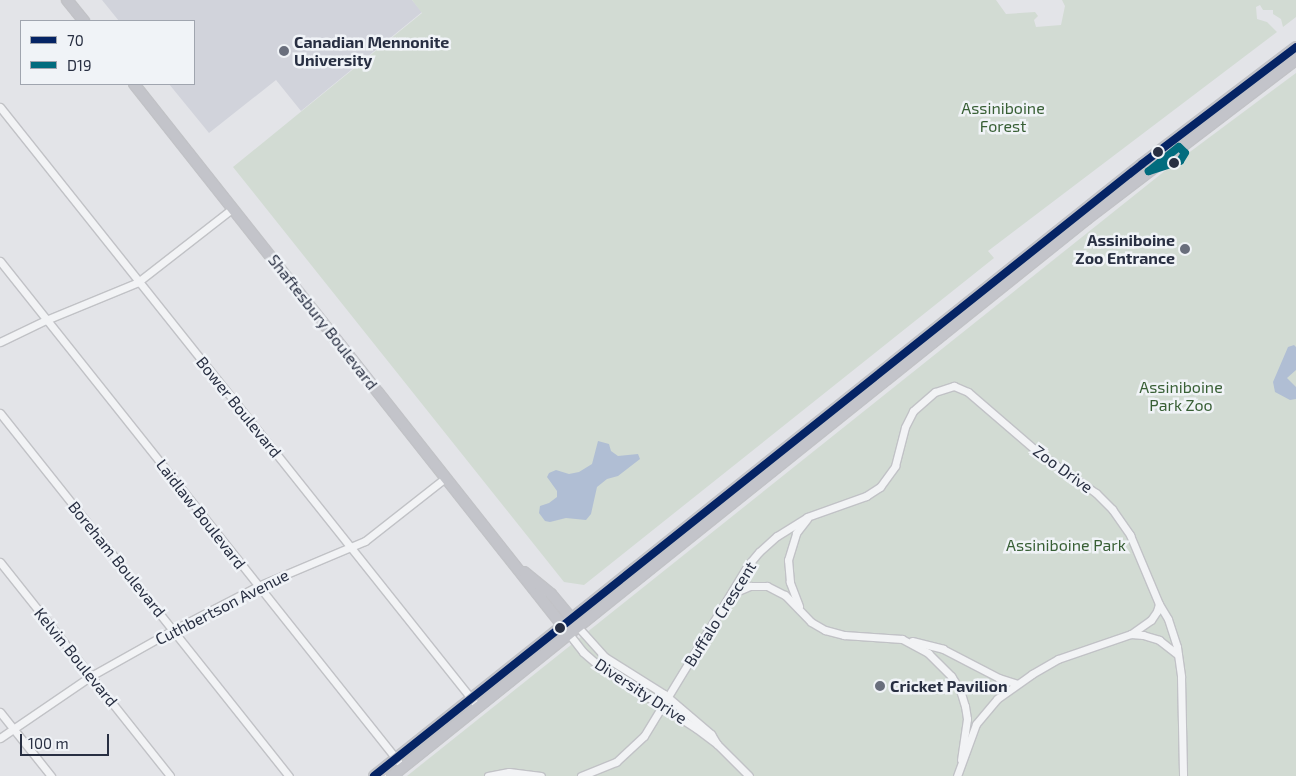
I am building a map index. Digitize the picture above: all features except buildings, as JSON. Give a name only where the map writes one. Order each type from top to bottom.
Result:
[{"type":"main road","points":[[67,0],[83,20]]},
{"type":"main road","points":[[575,623],[1142,164],[1296,47]]},
{"type":"main road","points":[[374,776],[475,702],[1087,219],[1296,60]]},
{"type":"main road","name":"Shaftesbury Boulevard","points":[[135,85],[566,630]]},
{"type":"main road","name":"Shaftesbury Boulevard","points":[[512,562],[551,594],[575,623]]},
{"type":"main road","points":[[392,776],[475,702]]},
{"type":"street","name":"Bower Boulevard","points":[[0,106],[138,282],[475,702]]},
{"type":"street","points":[[0,342],[46,320],[138,282],[233,208]]},
{"type":"street","name":"Laidlaw Boulevard","points":[[0,262],[402,768]]},
{"type":"street","name":"Zoo Drive","points":[[811,516],[866,496],[880,487],[895,466],[905,427],[913,411],[935,392],[947,386],[960,387],[973,396],[1039,453],[1091,489],[1112,509],[1137,547],[1158,604],[1168,619],[1178,656],[1181,676],[1183,776]]},
{"type":"street","name":"Boreham Boulevard","points":[[0,412],[289,776]]},
{"type":"street","name":"Cuthbertson Avenue","points":[[0,738],[91,676],[173,630],[258,586],[365,541],[445,478]]},
{"type":"street","points":[[800,610],[790,582],[788,560],[796,533],[811,516]]},
{"type":"street","name":"Buffalo Crescent","points":[[581,776],[606,768],[624,756],[644,736],[748,565],[764,547],[793,525],[811,516]]},
{"type":"street","name":"Kelvin Boulevard","points":[[0,562],[170,776]]},
{"type":"street","points":[[731,594],[750,586],[767,586],[785,596],[812,622],[835,633],[902,639],[943,649],[1000,678],[1017,684]]},
{"type":"street","points":[[961,760],[982,716],[997,699],[1017,684],[1058,659],[1096,644],[1131,634],[1151,620],[1157,611],[1158,604]]},
{"type":"street","name":"Diversity Drive","points":[[575,623],[605,657],[668,698],[711,734],[717,744]]},
{"type":"street","name":"Diversity Drive","points":[[566,630],[583,652],[597,664],[664,706],[717,744],[749,776]]},
{"type":"street","points":[[1131,634],[1143,635],[1159,640],[1171,648],[1178,656]]},
{"type":"street","points":[[902,639],[919,647],[939,662],[960,690],[967,719],[957,776]]},
{"type":"street","points":[[0,712],[51,776]]},
{"type":"street","points":[[488,776],[509,772],[541,776]]},
{"type":"shaded area","name":"Canadian Mennonite University","points":[[102,0],[412,0],[422,12],[301,111],[276,80],[209,133],[170,85],[195,85],[195,20],[118,20]]},
{"type":"green space","name":"Assiniboine Forest","points":[[412,0],[996,0],[1006,14],[1035,12],[1038,16],[1034,20],[1036,27],[1061,25],[1065,6],[1062,0],[1296,0],[1296,17],[1283,27],[1281,19],[1273,14],[1273,10],[1263,10],[1260,5],[1256,7],[1257,19],[1267,22],[1277,32],[988,251],[994,258],[584,585],[564,582],[233,167],[422,13]]},
{"type":"green space","name":"Assiniboine Park","points":[[1296,73],[1296,776],[407,776],[1171,166]]},
{"type":"water","points":[[1294,345],[1296,347],[1296,370],[1287,378],[1296,387],[1296,399],[1290,400],[1275,392],[1273,382],[1288,347]]},
{"type":"water","points":[[598,441],[609,444],[611,451],[618,456],[638,454],[640,459],[618,476],[607,479],[597,487],[591,514],[586,520],[566,518],[550,522],[545,521],[539,513],[540,506],[549,503],[557,497],[557,491],[547,477],[549,473],[556,470],[569,474],[579,472],[592,464]]},
{"type":"transit line","name":"70","points":[[374,776],[1142,164],[1296,47]]},
{"type":"transit line","name":"D19","points":[[1179,147],[1185,153],[1180,161],[1149,171],[1179,147]]},
{"type":"place","name":"Canadian Mennonite University","points":[[284,51]]},
{"type":"place","name":"Assiniboine Zoo Entrance","points":[[1185,249]]},
{"type":"place","name":"Cricket Pavilion","points":[[880,686]]},
{"type":"park label","name":"Assiniboine Park Zoo","points":[[1181,396]]}]
